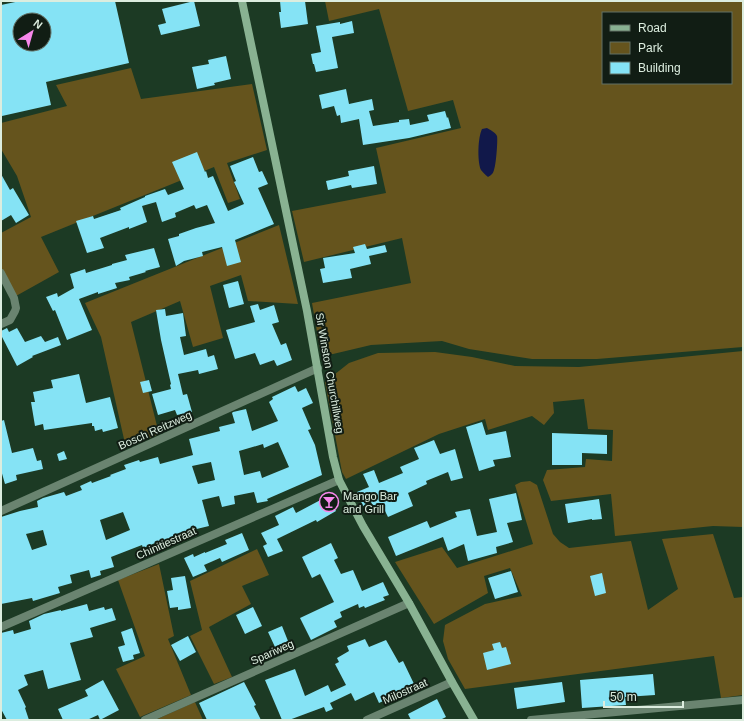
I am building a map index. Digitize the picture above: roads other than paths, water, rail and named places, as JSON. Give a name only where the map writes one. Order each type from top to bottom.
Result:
[{"type":"street","name":"Sir Winston Churchillweg","points":[[242,1],[307,310],[333,457],[339,480],[363,526],[474,720]]},
{"type":"street","points":[[1,273],[14,298],[16,308],[10,320],[1,324]]},
{"type":"street","name":"Bosch Reitzweg","points":[[1,511],[318,368]]},
{"type":"street","name":"Chinitiestraat","points":[[1,627],[339,480]]},
{"type":"street","name":"Spariweg","points":[[145,720],[408,603]]},
{"type":"street","name":"Milostraat","points":[[367,720],[452,682]]},
{"type":"street","points":[[531,720],[743,700]]},
{"type":"place","name":"Mango Bar and Grill","points":[[329,502]]}]
